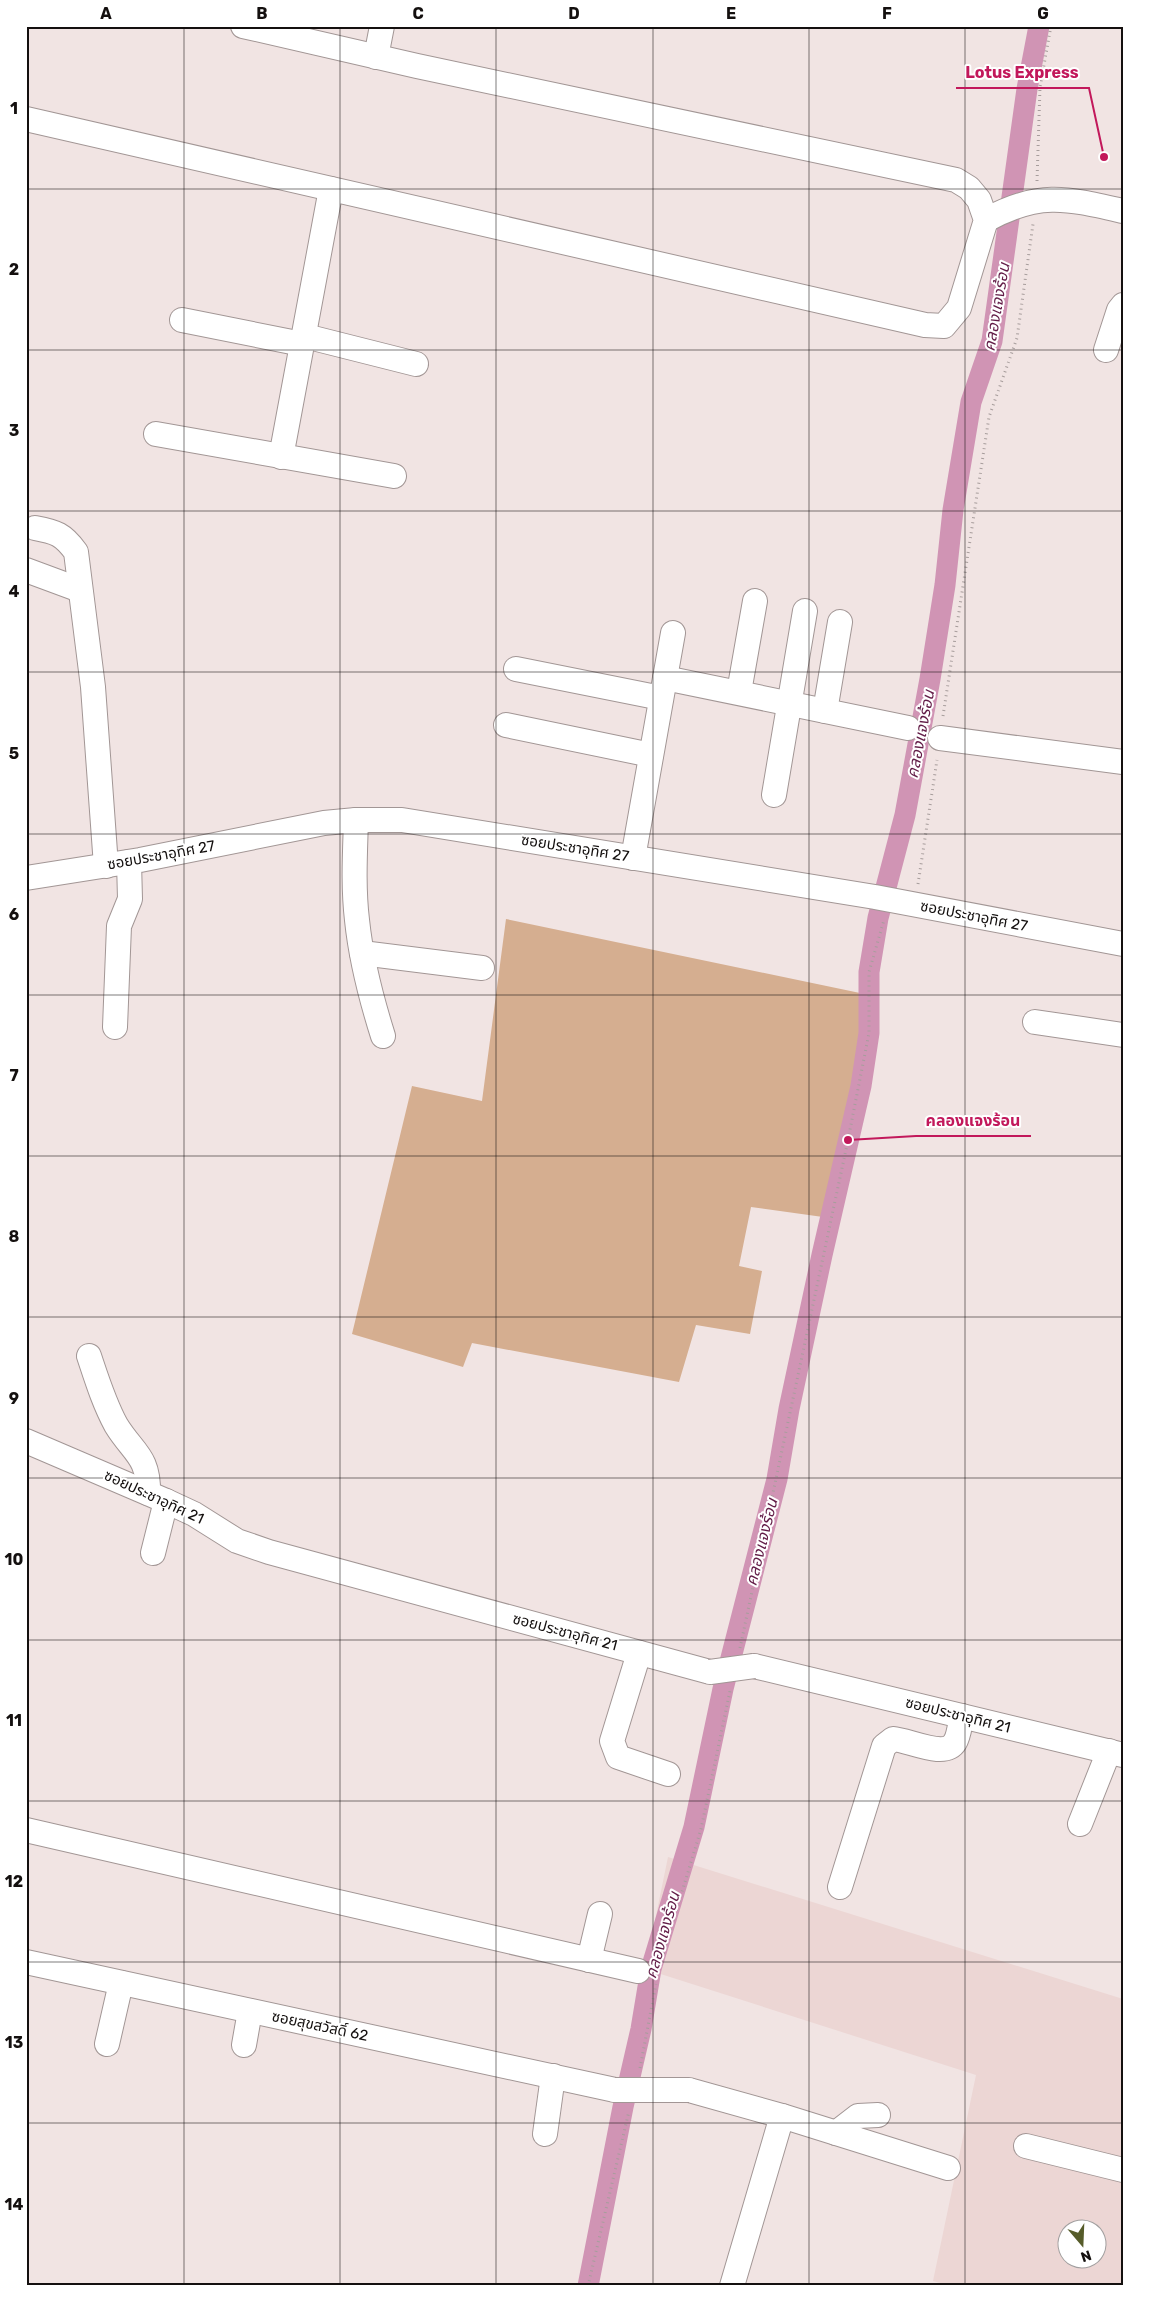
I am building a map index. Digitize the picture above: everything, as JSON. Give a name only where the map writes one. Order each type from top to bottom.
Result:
[{"type":"street","points":[[243,26],[376,57],[956,180],[969,188],[991,217]]},
{"type":"street","points":[[376,57],[382,26]]},
{"type":"street","points":[[26,119],[925,326],[944,326],[959,308],[991,217],[1019,204],[1036,200],[1076,200],[1123,211]]},
{"type":"street","points":[[281,458],[331,189]]},
{"type":"street","points":[[1106,350],[1119,310],[1123,306]]},
{"type":"street","points":[[182,320],[304,340],[416,364]]},
{"type":"street","points":[[156,434],[281,458],[394,476]]},
{"type":"street","points":[[34,528],[54,532],[66,538],[76,552],[117,864],[130,899],[119,926],[115,1027]]},
{"type":"street","points":[[26,570],[80,590]]},
{"type":"street","points":[[738,692],[755,601]]},
{"type":"street","points":[[774,795],[805,611]]},
{"type":"street","points":[[825,710],[840,622]]},
{"type":"street","points":[[633,858],[674,633]]},
{"type":"street","points":[[516,669],[663,688],[738,692],[908,728]]},
{"type":"street","points":[[506,725],[651,755]]},
{"type":"street","points":[[940,738],[1123,762]]},
{"type":"street","points":[[356,820],[354,872],[357,920],[370,992],[383,1036]]},
{"type":"street","name":"ซอยประชาอุทิศ 27","points":[[26,878],[117,864],[324,823],[356,820],[402,820],[883,899],[1123,944]]},
{"type":"street","points":[[362,953],[482,968]]},
{"type":"street","points":[[1035,1022],[1123,1035]]},
{"type":"street","points":[[89,1356],[105,1404],[116,1425],[144,1462],[157,1497],[153,1553]]},
{"type":"street","name":"ซอยประชาอุทิศ 21","points":[[26,1441],[157,1497],[194,1514],[237,1541],[269,1552],[710,1672],[746,1661],[1116,1753]]},
{"type":"street","points":[[639,1653],[612,1741],[614,1750],[618,1757],[668,1774]]},
{"type":"street","points":[[840,1887],[884,1746],[893,1739],[903,1739],[936,1750],[948,1748],[955,1742],[962,1716]]},
{"type":"street","points":[[1080,1824],[1116,1753]]},
{"type":"street","points":[[26,1830],[651,1973]]},
{"type":"street","points":[[589,1960],[600,1914]]},
{"type":"street","name":"ซอยสุขสวัสดิ์ 62","points":[[26,1962],[553,2076],[623,2098],[689,2090],[782,2116],[948,2168]]},
{"type":"street","points":[[107,2044],[121,1983]]},
{"type":"street","points":[[244,2045],[250,2011]]},
{"type":"street","points":[[545,2134],[553,2076]]},
{"type":"street","points":[[836,2133],[858,2116],[878,2115]]},
{"type":"street","points":[[732,2286],[782,2116]]},
{"type":"street","points":[[1026,2146],[1123,2170]]},
{"type":"path","points":[[915,905],[989,417],[1017,338],[1036,200],[1040,87],[1051,26]]},
{"type":"path","points":[[746,1661],[869,1033],[869,972],[883,899]]},
{"type":"path","points":[[637,2078],[649,2030],[651,1973],[701,1829],[732,1685]]},
{"type":"path","points":[[588,2286],[623,2098]]},
{"type":"shaded area","points":[[506,919],[860,993],[865,1009],[861,1060],[823,1217],[751,1207],[739,1266],[762,1271],[750,1334],[696,1325],[679,1382],[472,1343],[463,1367],[352,1334],[412,1086],[482,1101]]},
{"type":"shaded area","points":[[668,1857],[1123,1999],[1123,2286],[951,2286],[933,2281],[976,2075],[645,1969]]},
{"type":"waterway","name":"คลองแจงร้อน","points":[[588,2286],[623,2107],[641,2029],[651,1969],[694,1827],[723,1689],[777,1479],[789,1409],[861,1086],[869,1033],[869,972],[878,918],[905,815],[930,679],[945,585],[953,510],[971,402],[992,341],[1027,89],[1039,26]]},
{"type":"place","name":"Lotus Express","points":[[1104,157]]},
{"type":"place","name":"คลองแจงร้อน","points":[[848,1140]]}]
